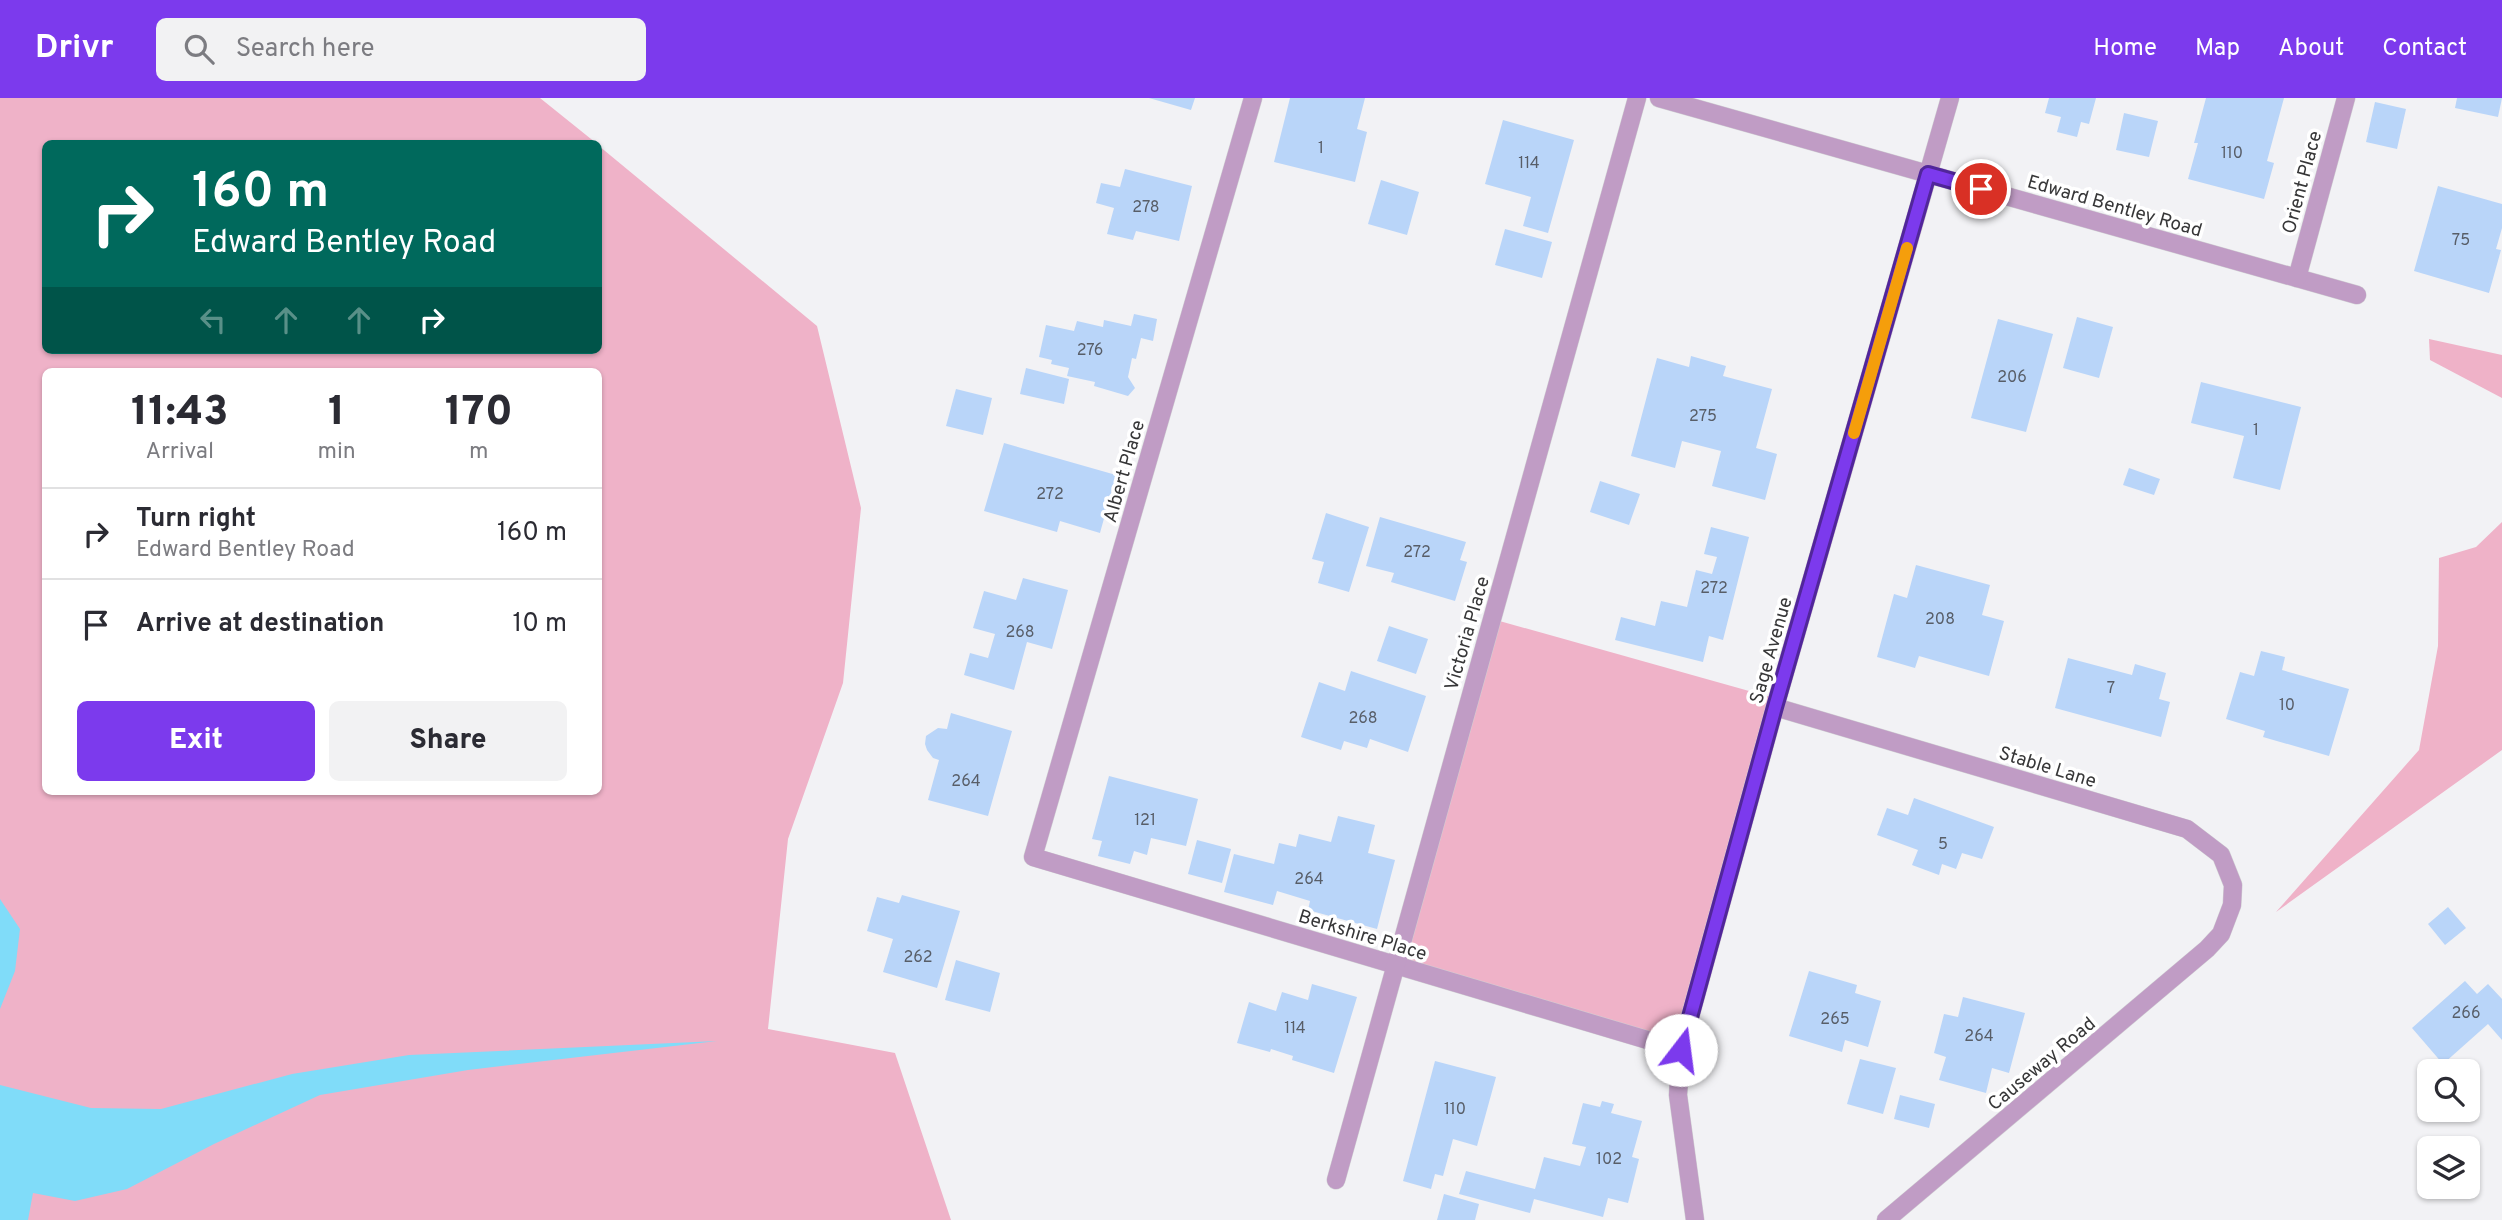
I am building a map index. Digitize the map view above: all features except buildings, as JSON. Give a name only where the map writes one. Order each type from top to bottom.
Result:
[{"type":"street","name":"Albert Place","points":[[1033,857],[1253,98]]},
{"type":"street","name":"Victoria Place","points":[[1336,1180],[1637,98]]},
{"type":"street","name":"Edward Bentley Road","points":[[1659,98],[2357,295]]},
{"type":"street","name":"Sage Avenue","points":[[1695,1220],[1678,1095],[1681,1050],[1775,707],[1950,98]]},
{"type":"street","name":"Orient Place","points":[[2297,278],[2346,98]]},
{"type":"street","name":"Stable Lane","points":[[1775,707],[2187,829],[2221,855],[2233,885],[2232,905],[2221,934]]},
{"type":"street","name":"Berkshire Place","points":[[1033,857],[1681,1050]]},
{"type":"street","name":"Causeway Road","points":[[1886,1220],[2207,949],[2221,934]]},
{"type":"shaded area","points":[[0,98],[540,98],[592,140],[42,140],[42,354],[602,354],[602,148],[817,326],[861,508],[843,683],[788,839],[768,1029],[895,1053],[951,1220],[0,1220]]},
{"type":"shaded area","points":[[2429,339],[2502,355],[2502,398],[2430,360]]},
{"type":"shaded area","points":[[2502,522],[2502,750],[2276,912],[2419,750],[2438,646],[2439,558],[2476,547]]},
{"type":"shaded area","points":[[1496,620],[1774,698],[1675,1044],[1398,964]]},
{"type":"water","points":[[0,899],[20,929],[15,971],[0,1009]]},
{"type":"water","points":[[717,1041],[468,1070],[320,1095],[214,1144],[127,1189],[75,1201],[33,1193],[28,1220],[0,1220],[0,1085],[91,1108],[161,1109],[292,1074],[409,1055]]},
{"type":"slow traffic","points":[[1854,433],[1907,248]]},
{"type":"route","points":[[1681,1050],[1775,707],[1928,174],[1981,189]]}]
